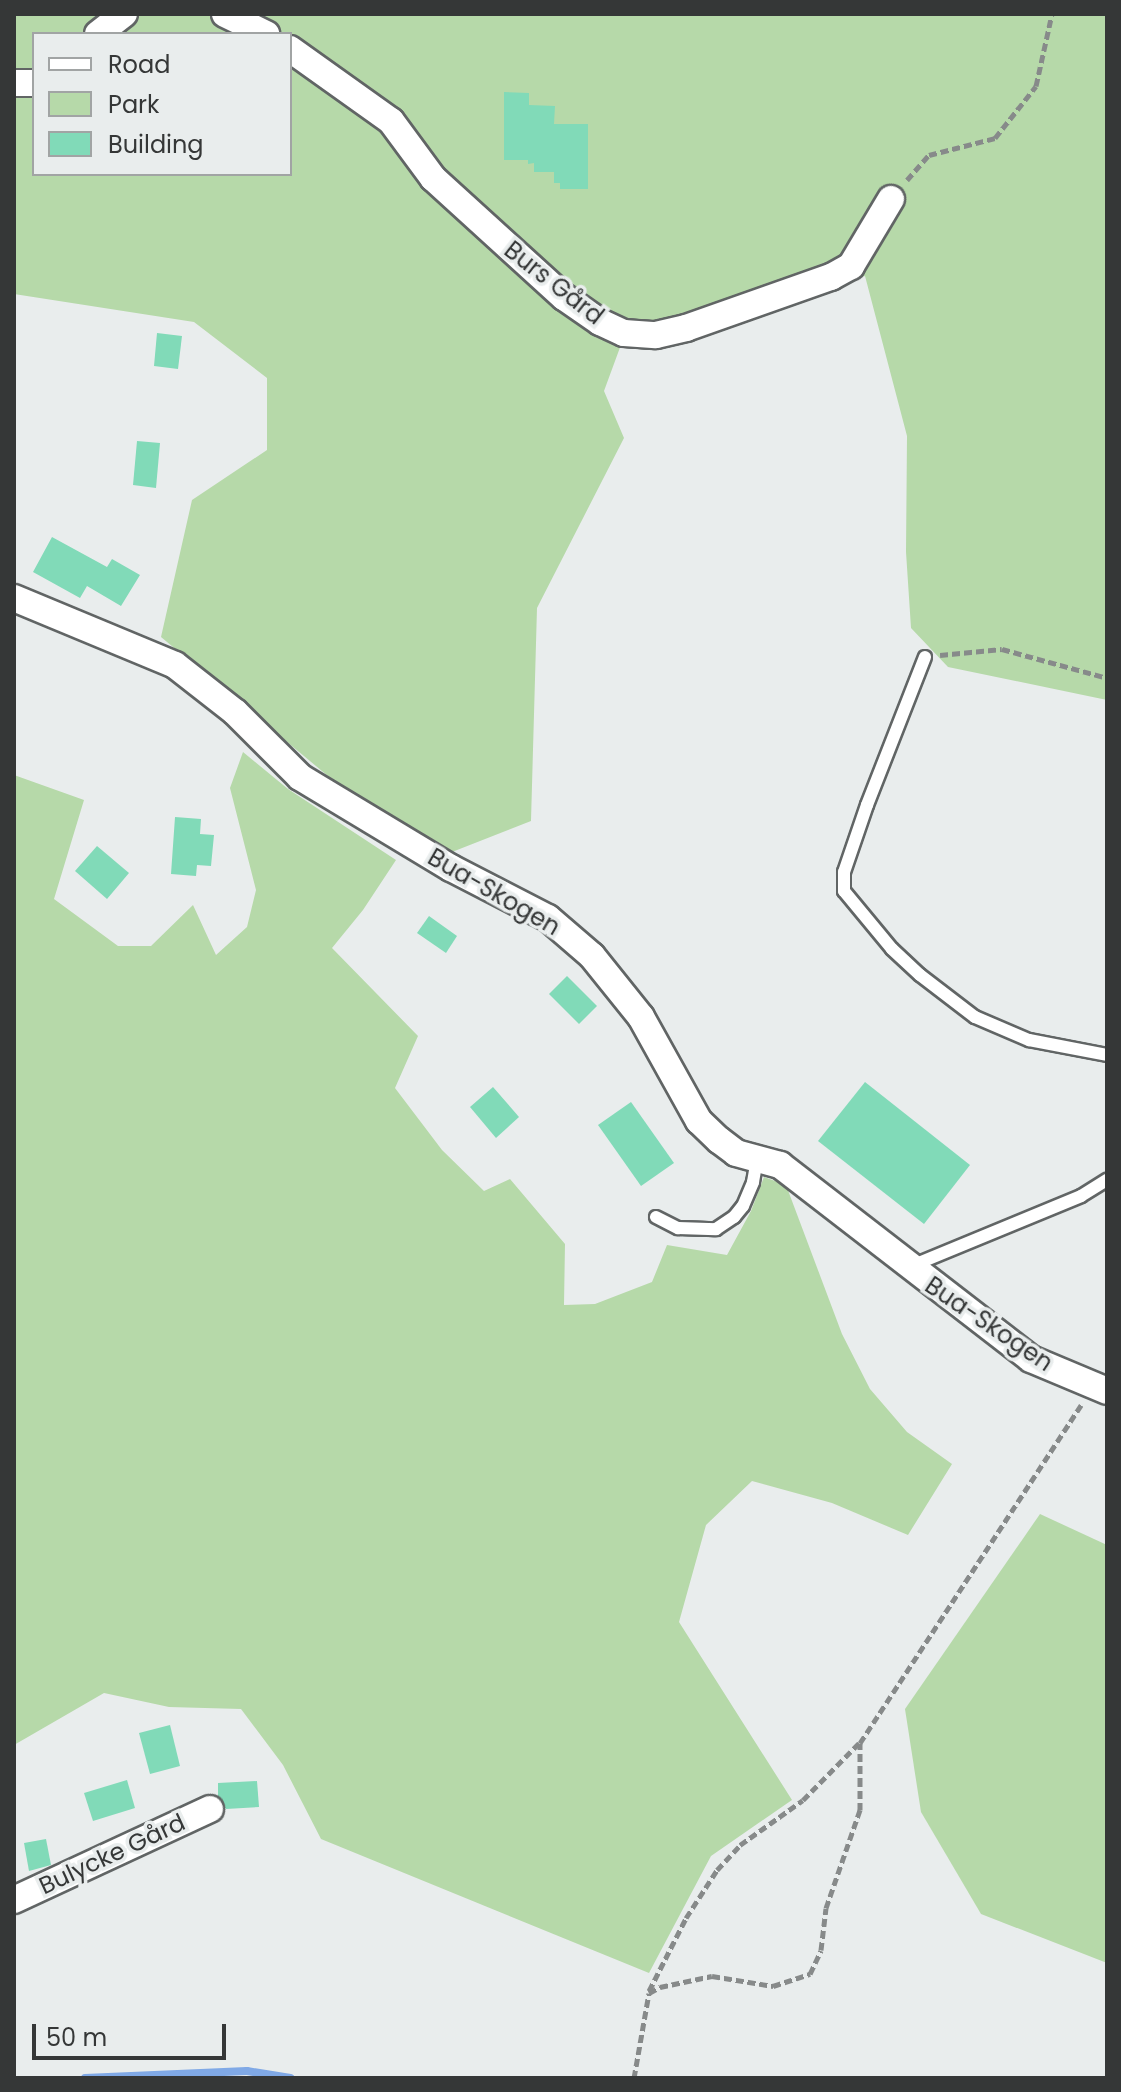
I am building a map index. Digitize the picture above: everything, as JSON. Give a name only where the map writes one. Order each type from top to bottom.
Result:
[{"type":"street","points":[[101,32],[124,14]]},
{"type":"street","points":[[225,14],[262,32]]},
{"type":"street","name":"Burs Gård","points":[[292,50],[391,121],[433,178],[564,297],[600,322],[624,333],[656,335],[686,328],[831,277],[851,266],[891,199]]},
{"type":"street","name":"Bua-Skogen","points":[[14,598],[175,665],[235,712],[300,777],[451,868],[548,918],[592,956],[641,1017],[699,1121],[736,1153],[780,1165],[908,1267],[1031,1359],[1100,1390]]},
{"type":"street","name":"Bulycke Gård","points":[[14,1900],[210,1809]]},
{"type":"lane","points":[[925,657],[867,805],[844,872],[844,891],[892,949],[975,1017],[1029,1040],[1107,1055]]},
{"type":"lane","points":[[656,1217],[678,1228],[716,1229],[734,1217],[743,1206],[753,1182],[757,1159]]},
{"type":"lane","points":[[908,1267],[1081,1196],[1107,1180]]},
{"type":"path","points":[[891,199],[929,155],[995,138],[1036,86],[1052,14]]},
{"type":"path","points":[[925,657],[1002,649],[1107,678]]},
{"type":"path","points":[[634,2078],[649,1993],[686,1918],[717,1870],[740,1845],[803,1800],[860,1743],[1100,1390]]},
{"type":"path","points":[[649,1993],[660,1987],[712,1976],[773,1986],[810,1974],[821,1950],[826,1908],[860,1810],[860,1743]]},
{"type":"green space","points":[[14,14],[1107,14],[1107,700],[948,667],[911,628],[906,552],[907,436],[865,276],[652,343],[622,342],[604,391],[624,438],[537,608],[531,821],[452,852],[358,801],[161,637],[192,500],[267,450],[267,378],[194,322],[14,294]]},
{"type":"green space","points":[[243,752],[288,789],[396,860],[363,910],[332,948],[418,1036],[395,1088],[442,1150],[484,1191],[510,1179],[565,1244],[564,1305],[595,1304],[652,1282],[667,1245],[727,1255],[751,1211],[764,1177],[786,1185],[842,1334],[870,1389],[907,1432],[952,1464],[908,1535],[832,1503],[752,1481],[706,1525],[679,1622],[792,1800],[711,1856],[649,1973],[321,1839],[283,1765],[241,1709],[169,1707],[104,1693],[14,1745],[14,775],[84,800],[54,899],[118,946],[151,946],[193,905],[216,955],[247,927],[256,890],[230,788]]},
{"type":"green space","points":[[1040,1514],[1107,1545],[1107,1963],[981,1914],[921,1812],[905,1709]]},
{"type":"building","points":[[504,92],[529,93],[529,105],[555,106],[554,124],[588,124],[588,189],[560,189],[560,183],[554,183],[554,172],[534,172],[534,163],[528,164],[528,160],[504,160]]},
{"type":"building","points":[[157,333],[182,336],[178,369],[154,366]]},
{"type":"building","points":[[137,441],[160,443],[156,488],[133,485]]},
{"type":"building","points":[[52,537],[107,567],[112,559],[140,575],[121,606],[87,586],[80,598],[33,572]]},
{"type":"building","points":[[175,817],[201,819],[200,834],[214,835],[211,866],[197,865],[196,876],[171,874]]},
{"type":"building","points":[[97,846],[129,873],[107,899],[75,871]]},
{"type":"building","points":[[429,916],[457,936],[446,953],[417,933]]},
{"type":"building","points":[[567,976],[597,1006],[579,1024],[549,994]]},
{"type":"building","points":[[865,1082],[970,1165],[924,1224],[818,1141]]},
{"type":"building","points":[[493,1087],[519,1117],[496,1138],[470,1107]]},
{"type":"building","points":[[631,1102],[674,1163],[641,1186],[598,1125]]},
{"type":"building","points":[[170,1725],[180,1766],[150,1774],[139,1733]]},
{"type":"building","points":[[127,1780],[135,1808],[93,1821],[84,1793]]},
{"type":"building","points":[[257,1781],[259,1807],[226,1809],[218,1796],[218,1783]]},
{"type":"building","points":[[46,1839],[51,1865],[29,1871],[24,1843]]},
{"type":"waterway","points":[[85,2078],[247,2071],[290,2078]]}]
